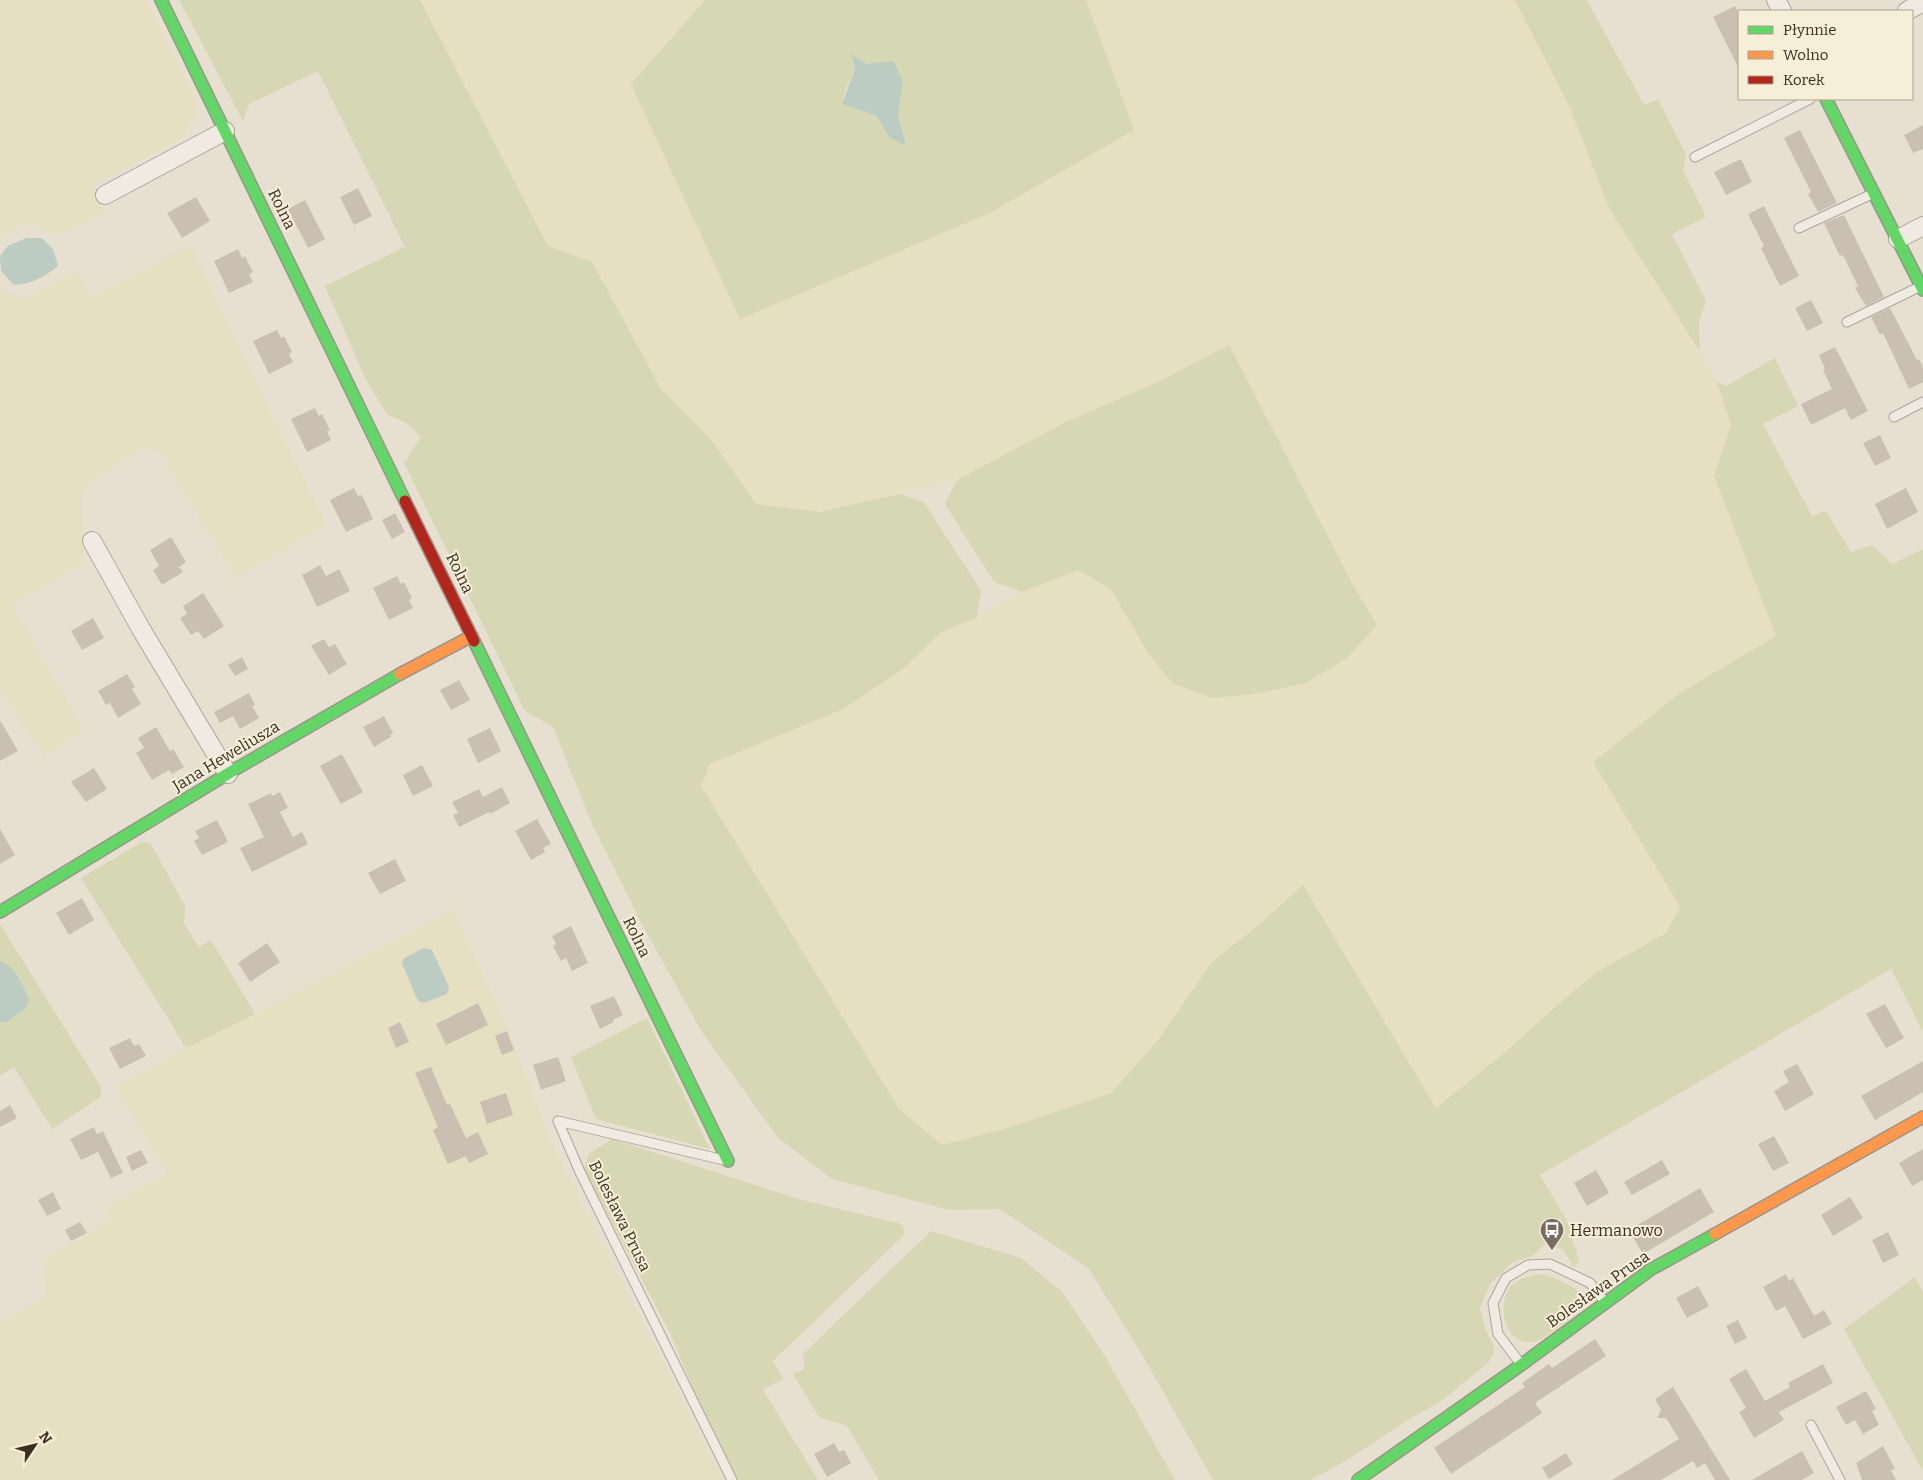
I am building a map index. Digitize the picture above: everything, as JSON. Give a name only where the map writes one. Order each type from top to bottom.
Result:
[{"type":"street","name":"Rolna","points":[[162,0],[728,1161]]},
{"type":"street","points":[[1909,10],[1923,2]]},
{"type":"street","points":[[1827,100],[1922,288]]},
{"type":"street","points":[[105,195],[225,131]]},
{"type":"street","points":[[1898,239],[1923,226]]},
{"type":"street","points":[[92,541],[141,630],[228,774]]},
{"type":"street","name":"Jana Heweliusza","points":[[0,912],[394,676],[472,636]]},
{"type":"street","name":"Bolesława Prusa","points":[[1358,1480],[1522,1365],[1650,1270],[1923,1117]]},
{"type":"lane","points":[[1695,157],[1808,100]]},
{"type":"lane","points":[[1799,228],[1874,192]]},
{"type":"lane","points":[[1847,322],[1922,288]]},
{"type":"lane","points":[[1894,417],[1923,402]]},
{"type":"lane","name":"Bolesława Prusa","points":[[728,1161],[558,1121],[580,1172],[732,1480]]},
{"type":"lane","points":[[1522,1365],[1498,1334],[1493,1303],[1506,1278],[1528,1265],[1550,1264],[1590,1283],[1605,1302]]},
{"type":"lane","points":[[1811,1425],[1840,1480]]},
{"type":"shaded area","points":[[0,0],[146,0],[198,104],[183,137],[92,186],[105,213],[59,236],[25,221],[0,238]]},
{"type":"shaded area","points":[[420,0],[705,0],[631,84],[668,163],[907,249],[990,213],[1134,130],[1086,0],[1515,0],[1570,108],[1610,210],[1717,382],[1731,425],[1714,477],[1776,636],[1680,693],[1593,762],[1681,907],[1666,933],[1597,972],[1504,1054],[1436,1108],[1302,886],[1260,924],[1111,1093],[1004,1129],[942,1145],[899,1109],[701,786],[710,764],[740,752],[904,668],[940,633],[977,617],[1022,592],[1078,570],[1111,589],[1146,650],[1213,698],[1254,694],[1306,683],[1377,625],[1353,585],[1229,345],[1158,382],[1066,422],[957,480],[820,512],[756,504],[712,441],[661,389],[592,262],[548,246]]},
{"type":"shaded area","points":[[851,54],[868,64],[893,61],[903,81],[898,115],[906,146],[889,137],[877,116],[842,104],[855,69]]},
{"type":"shaded area","points":[[26,238],[42,238],[53,249],[58,266],[38,279],[14,285],[1,271],[0,256],[8,246]]},
{"type":"shaded area","points":[[190,246],[326,525],[236,578],[158,449],[145,447],[90,481],[82,497],[83,564],[11,605],[83,729],[44,757],[0,687],[0,286],[2,291],[23,299],[77,271],[92,296]]},
{"type":"shaded area","points":[[453,910],[507,1027],[551,1142],[723,1480],[0,1480],[0,1325],[46,1295],[43,1260],[110,1220],[107,1207],[168,1173],[115,1087],[186,1048]]},
{"type":"shaded area","points":[[424,948],[432,950],[449,987],[447,994],[424,1003],[418,1001],[402,963],[404,958]]},
{"type":"shaded area","points":[[0,961],[14,971],[29,999],[26,1008],[7,1022],[0,1022]]},
{"type":"green space","points":[[179,0],[420,0],[548,246],[592,262],[661,389],[712,441],[756,504],[820,512],[899,494],[924,502],[981,591],[977,617],[940,633],[904,668],[843,709],[710,764],[701,786],[899,1109],[942,1145],[1004,1129],[1111,1093],[1159,1039],[1212,962],[1260,924],[1303,885],[1436,1108],[1503,1054],[1597,972],[1666,933],[1680,907],[1593,762],[1680,693],[1776,636],[1714,476],[1731,425],[1717,382],[1726,386],[1775,358],[1798,406],[1763,424],[1812,516],[1826,511],[1851,552],[1872,545],[1892,564],[1923,549],[1923,1032],[1891,969],[1540,1175],[1567,1221],[1579,1262],[1573,1267],[1564,1250],[1545,1244],[1532,1256],[1512,1263],[1490,1284],[1480,1308],[1485,1328],[1495,1349],[1489,1362],[1444,1399],[1403,1423],[1344,1462],[1310,1480],[1213,1480],[1143,1356],[1089,1269],[1000,1209],[949,1210],[832,1179],[778,1138],[702,1032],[646,932],[592,824],[553,727],[525,711],[404,463],[421,437],[408,424],[387,414],[366,380],[325,286],[405,247],[318,71],[249,104],[243,121]]},
{"type":"green space","points":[[705,0],[1086,0],[1134,130],[990,213],[740,319],[631,84]],"holes":[[[851,55],[903,81],[898,115],[905,145],[889,137],[877,116],[842,104],[845,91],[855,69]]]},
{"type":"green space","points":[[1515,0],[1587,0],[1644,105],[1658,99],[1686,154],[1683,170],[1706,217],[1672,234],[1706,301],[1699,321],[1700,352],[1610,210],[1570,108]]},
{"type":"green space","points":[[1229,345],[1353,585],[1377,625],[1347,658],[1306,683],[1254,694],[1213,698],[1172,683],[1146,650],[1111,589],[1078,570],[1022,592],[994,582],[945,504],[957,480],[1066,422],[1158,382]]},
{"type":"green space","points":[[142,842],[151,844],[186,908],[183,922],[199,947],[211,940],[255,1014],[186,1048],[81,878]]},
{"type":"green space","points":[[0,924],[100,1085],[101,1097],[52,1129],[14,1067],[0,1076],[0,1022],[7,1022],[6,963],[0,961]]},
{"type":"green space","points":[[647,1018],[710,1149],[596,1119],[571,1057]]},
{"type":"green space","points":[[612,1139],[802,1200],[902,1224],[905,1234],[773,1361],[783,1379],[763,1390],[818,1480],[738,1480],[694,1391],[671,1335],[584,1169],[589,1154]]},
{"type":"green space","points":[[931,1231],[1021,1258],[1062,1292],[1106,1358],[1175,1480],[879,1480],[847,1426],[819,1417],[793,1374],[804,1369],[803,1354]]},
{"type":"green space","points":[[1542,1274],[1574,1288],[1579,1293],[1584,1306],[1542,1339],[1527,1342],[1518,1339],[1511,1333],[1507,1325],[1504,1316],[1506,1296],[1510,1287],[1516,1281]]},
{"type":"green space","points":[[1915,1277],[1923,1292],[1923,1471],[1844,1329]]},
{"type":"building","points":[[1735,6],[1738,13],[1738,67],[1713,17]]},
{"type":"building","points":[[1923,125],[1923,149],[1913,153],[1904,135]]},
{"type":"building","points":[[1800,130],[1837,203],[1818,212],[1808,194],[1811,192],[1784,138]]},
{"type":"building","points":[[1741,159],[1752,182],[1726,195],[1714,172]]},
{"type":"building","points":[[358,188],[372,216],[354,225],[340,197]]},
{"type":"building","points":[[196,197],[210,221],[182,238],[167,213]]},
{"type":"building","points":[[305,200],[325,239],[308,248],[288,209]]},
{"type":"building","points":[[1764,206],[1799,276],[1780,286],[1761,248],[1764,246],[1748,214]]},
{"type":"building","points":[[1844,215],[1884,297],[1866,306],[1855,288],[1858,286],[1843,255],[1840,256],[1824,223]]},
{"type":"building","points":[[238,249],[242,258],[245,256],[253,272],[249,274],[253,282],[229,293],[214,261]]},
{"type":"building","points":[[1811,300],[1823,323],[1807,331],[1795,308]]},
{"type":"building","points":[[1890,308],[1917,360],[1919,359],[1923,367],[1923,382],[1909,389],[1883,333],[1880,335],[1871,317]]},
{"type":"building","points":[[277,330],[281,338],[284,336],[292,352],[289,354],[293,362],[269,374],[253,341]]},
{"type":"building","points":[[1835,347],[1868,411],[1851,420],[1845,408],[1811,425],[1801,404],[1832,389],[1823,370],[1825,369],[1819,355]]},
{"type":"building","points":[[315,408],[319,416],[322,414],[330,430],[327,432],[331,440],[307,452],[291,419]]},
{"type":"building","points":[[1880,435],[1891,458],[1875,466],[1863,443]]},
{"type":"building","points":[[354,488],[358,496],[362,495],[373,519],[346,532],[330,500]]},
{"type":"building","points":[[1906,488],[1918,512],[1887,529],[1875,504]]},
{"type":"building","points":[[395,513],[405,532],[392,539],[382,520]]},
{"type":"building","points":[[171,537],[186,562],[179,567],[183,572],[162,585],[153,570],[159,566],[150,550]]},
{"type":"building","points":[[320,565],[326,576],[339,569],[350,591],[317,607],[302,575]]},
{"type":"building","points":[[397,576],[401,584],[404,582],[412,598],[409,600],[413,608],[389,620],[373,588]]},
{"type":"building","points":[[203,593],[224,626],[204,639],[198,631],[191,635],[180,618],[187,614],[183,606]]},
{"type":"building","points":[[93,618],[104,638],[82,650],[71,631]]},
{"type":"building","points":[[324,639],[329,647],[335,644],[347,664],[329,675],[311,646]]},
{"type":"building","points":[[242,657],[248,669],[235,676],[228,665]]},
{"type":"building","points":[[127,674],[135,687],[132,689],[141,704],[118,718],[110,703],[106,705],[98,691]]},
{"type":"building","points":[[459,680],[470,700],[451,710],[440,690]]},
{"type":"building","points":[[249,693],[255,705],[252,706],[259,718],[240,729],[233,716],[220,723],[214,712]]},
{"type":"building","points":[[384,716],[393,733],[390,735],[391,737],[374,747],[363,727]]},
{"type":"building","points":[[0,720],[18,751],[0,761]]},
{"type":"building","points":[[156,727],[170,751],[173,749],[184,767],[172,774],[169,770],[152,780],[136,753],[144,748],[138,738]]},
{"type":"building","points":[[490,728],[501,751],[478,763],[467,739]]},
{"type":"building","points":[[342,754],[363,792],[341,804],[320,766]]},
{"type":"building","points":[[422,765],[433,786],[413,796],[403,775]]},
{"type":"building","points":[[94,768],[107,789],[86,802],[71,782]]},
{"type":"building","points":[[502,787],[510,803],[459,827],[453,815],[458,813],[452,802],[479,789],[483,797]]},
{"type":"building","points":[[280,792],[288,808],[280,812],[293,837],[302,832],[308,844],[252,872],[240,848],[264,837],[248,804],[271,793],[272,796]]},
{"type":"building","points":[[537,819],[551,844],[543,848],[545,852],[531,860],[515,831]]},
{"type":"building","points":[[217,820],[228,842],[202,855],[194,841],[199,838],[195,831]]},
{"type":"building","points":[[0,829],[15,855],[0,864]]},
{"type":"building","points":[[395,859],[406,881],[380,894],[368,873]]},
{"type":"building","points":[[82,898],[94,920],[69,935],[56,913]]},
{"type":"building","points":[[571,926],[588,963],[572,971],[566,958],[561,961],[553,946],[556,944],[552,936]]},
{"type":"building","points":[[267,943],[280,962],[250,982],[238,963]]},
{"type":"building","points":[[614,996],[623,1015],[600,1029],[590,1006]]},
{"type":"building","points":[[478,1003],[488,1025],[446,1045],[436,1024]]},
{"type":"building","points":[[1885,1004],[1904,1038],[1886,1048],[1866,1014]]},
{"type":"building","points":[[400,1022],[409,1042],[396,1048],[388,1028]]},
{"type":"building","points":[[507,1031],[514,1050],[502,1055],[495,1036]]},
{"type":"building","points":[[130,1038],[134,1046],[139,1044],[146,1056],[120,1069],[109,1048]]},
{"type":"building","points":[[558,1057],[566,1081],[541,1090],[533,1065]]},
{"type":"building","points":[[1923,1061],[1923,1092],[1875,1120],[1861,1096]]},
{"type":"building","points":[[1797,1064],[1814,1094],[1785,1111],[1774,1091],[1789,1082],[1783,1071]]},
{"type":"building","points":[[431,1067],[447,1105],[450,1104],[466,1138],[478,1132],[488,1154],[469,1163],[466,1156],[448,1164],[433,1130],[438,1127],[415,1073]]},
{"type":"building","points":[[506,1093],[513,1115],[487,1124],[480,1102]]},
{"type":"building","points":[[10,1105],[17,1118],[0,1127],[0,1111]]},
{"type":"building","points":[[94,1127],[97,1134],[103,1131],[123,1173],[111,1178],[98,1152],[81,1160],[70,1139]]},
{"type":"building","points":[[1774,1136],[1789,1163],[1773,1171],[1758,1144]]},
{"type":"building","points":[[1923,1149],[1923,1180],[1912,1186],[1899,1163]]},
{"type":"building","points":[[141,1150],[148,1163],[132,1171],[126,1157]]},
{"type":"building","points":[[1662,1160],[1670,1174],[1632,1195],[1624,1182]]},
{"type":"building","points":[[1596,1170],[1609,1193],[1587,1206],[1574,1183]]},
{"type":"building","points":[[1700,1188],[1714,1212],[1643,1254],[1629,1230]]},
{"type":"building","points":[[53,1192],[61,1209],[47,1216],[38,1200]]},
{"type":"building","points":[[1850,1197],[1863,1218],[1833,1236],[1821,1215]]},
{"type":"building","points":[[80,1222],[87,1233],[71,1241],[65,1230]]},
{"type":"building","points":[[1888,1232],[1899,1255],[1883,1263],[1872,1240]]},
{"type":"building","points":[[1786,1274],[1789,1281],[1793,1278],[1814,1316],[1824,1310],[1832,1324],[1803,1339],[1785,1306],[1776,1311],[1763,1287]]},
{"type":"building","points":[[1698,1286],[1709,1306],[1687,1318],[1676,1298]]},
{"type":"building","points":[[1738,1320],[1747,1338],[1735,1344],[1726,1326]]},
{"type":"building","points":[[1595,1339],[1606,1356],[1535,1403],[1542,1413],[1451,1474],[1434,1448],[1525,1387],[1522,1383],[1549,1364],[1552,1368]]},
{"type":"building","points":[[1823,1364],[1833,1383],[1779,1412],[1784,1420],[1754,1438],[1739,1412],[1746,1408],[1729,1379],[1746,1369],[1765,1401],[1790,1387],[1788,1383]]},
{"type":"building","points":[[1673,1387],[1730,1480],[1715,1480],[1705,1463],[1697,1468],[1693,1461],[1661,1480],[1612,1480],[1679,1439],[1666,1418],[1657,1418],[1661,1410],[1655,1399]]},
{"type":"building","points":[[1866,1391],[1876,1409],[1872,1411],[1879,1425],[1863,1434],[1855,1420],[1846,1425],[1836,1407]]},
{"type":"building","points":[[834,1443],[839,1452],[844,1450],[851,1463],[827,1477],[814,1454]]},
{"type":"building","points":[[1883,1446],[1895,1469],[1891,1470],[1896,1480],[1862,1480],[1856,1463]]},
{"type":"building","points":[[1802,1451],[1814,1473],[1802,1480],[1752,1480]]},
{"type":"building","points":[[1566,1453],[1573,1464],[1549,1479],[1542,1468]]},
{"type":"traffic: fast","points":[[161,0],[405,501]]},
{"type":"traffic: fast","points":[[1827,100],[1923,290]]},
{"type":"traffic: fast","points":[[474,641],[728,1161]]},
{"type":"traffic: fast","points":[[0,912],[234,770],[400,674]]},
{"type":"traffic: fast","points":[[1358,1480],[1521,1365],[1650,1270],[1715,1234]]},
{"type":"traffic: slow","points":[[400,674],[472,636]]},
{"type":"traffic: slow","points":[[1715,1234],[1923,1117]]},
{"type":"traffic: jam","points":[[405,501],[474,641]]},
{"type":"place","name":"Hermanowo","points":[[1552,1251]]}]
